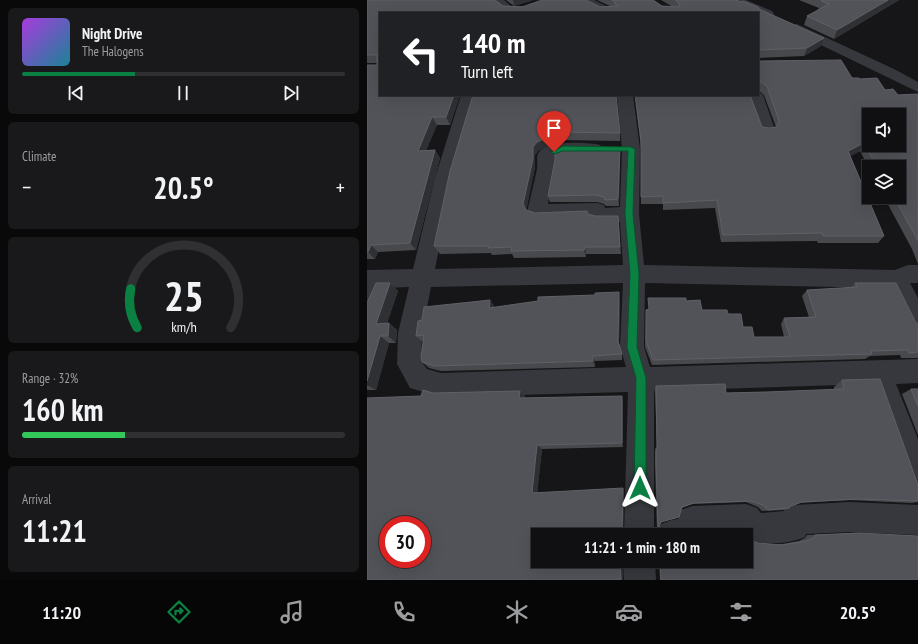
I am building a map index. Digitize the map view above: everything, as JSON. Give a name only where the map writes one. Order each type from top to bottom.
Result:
[{"type":"street","points":[[496,0],[514,12]]},
{"type":"street","points":[[585,0],[608,12]]},
{"type":"street","points":[[736,0],[859,57],[918,88]]},
{"type":"street","points":[[835,62],[859,57]]},
{"type":"street","points":[[469,96],[444,178],[410,333],[409,364],[419,378],[441,385],[918,371]]},
{"type":"street","points":[[625,96],[618,149],[629,214],[634,274],[632,347],[641,378],[639,528]]},
{"type":"street","points":[[755,96],[767,130]]},
{"type":"street","points":[[618,149],[563,148],[546,155],[546,167],[537,212],[597,210],[597,215],[629,214]]},
{"type":"street","points":[[367,303],[371,279],[634,274],[907,276],[918,321]]},
{"type":"street","points":[[879,371],[918,476]]},
{"type":"street","points":[[691,528],[692,520],[746,519],[756,528],[794,526],[795,520],[849,517],[918,520]]},
{"type":"street","points":[[639,568],[640,580]]},
{"type":"building","points":[[367,0],[495,0],[503,6],[522,7],[542,0],[586,0],[600,7],[617,6],[612,0],[653,0],[662,6],[679,7],[680,5],[675,0],[736,0],[758,7],[759,9],[824,38],[807,48],[759,51],[759,12],[379,12],[379,96],[454,96],[446,117],[432,117],[418,151],[435,150],[410,243],[371,245],[367,252],[367,65],[377,65],[377,55],[367,55]]},
{"type":"building","points":[[888,0],[837,30],[807,16],[829,4],[821,1]]},
{"type":"building","points":[[841,60],[852,78],[877,78],[885,90],[893,89],[898,95],[918,94],[918,241],[898,204],[906,204],[906,160],[873,160],[869,152],[906,152],[906,108],[862,108],[862,144],[848,151],[862,184],[862,204],[870,204],[884,236],[823,236],[822,233],[723,235],[717,200],[663,203],[663,196],[641,197],[641,141],[635,96],[750,96],[762,127],[769,128],[776,127],[779,121],[767,86],[760,81],[759,85],[759,61]]},
{"type":"building","points":[[473,96],[616,96],[620,133],[560,132],[537,142],[533,147],[533,159],[523,204],[526,210],[535,213],[587,211],[588,214],[595,216],[618,216],[620,247],[585,247],[584,250],[511,251],[512,247],[488,248],[489,246],[434,246],[450,171]]},
{"type":"building","points":[[563,148],[620,148],[618,199],[605,200],[604,197],[596,195],[548,196],[555,160],[555,152]]},
{"type":"building","points":[[376,283],[390,283],[376,324],[389,323],[388,336],[380,336],[367,381],[367,303]]},
{"type":"building","points":[[855,283],[896,283],[916,323],[918,324],[918,352],[909,353],[908,350],[871,351],[872,354],[653,360],[646,341],[646,310],[649,309],[648,298],[686,298],[686,301],[700,300],[702,310],[727,310],[728,314],[741,314],[743,327],[752,327],[754,337],[790,337],[784,318],[816,317],[807,290],[857,287]]},
{"type":"building","points":[[619,292],[618,341],[622,354],[593,356],[593,361],[435,366],[422,362],[421,357],[424,335],[416,336],[418,321],[422,320],[424,307],[490,300],[489,308],[538,301],[538,297],[595,295],[595,293]]},
{"type":"building","points":[[880,379],[918,485],[918,501],[859,499],[802,502],[789,508],[768,510],[763,505],[751,501],[694,503],[682,507],[679,517],[661,522],[658,528],[656,386],[725,384],[726,393],[766,392],[844,389],[842,380]]},
{"type":"building","points":[[911,389],[918,389],[918,406]]},
{"type":"building","points":[[423,390],[433,393],[520,391],[519,398],[622,396],[622,443],[537,445],[532,493],[623,488],[622,528],[531,528],[531,568],[620,568],[621,580],[367,580],[367,398],[421,396]]},
{"type":"building","points":[[859,533],[918,536],[918,580],[661,580],[660,568],[753,568],[753,541],[782,545],[806,541],[814,538],[815,535]]},
{"type":"route","points":[[554,152],[563,148],[631,149],[629,214],[634,274],[632,347],[641,378],[640,488]]}]
